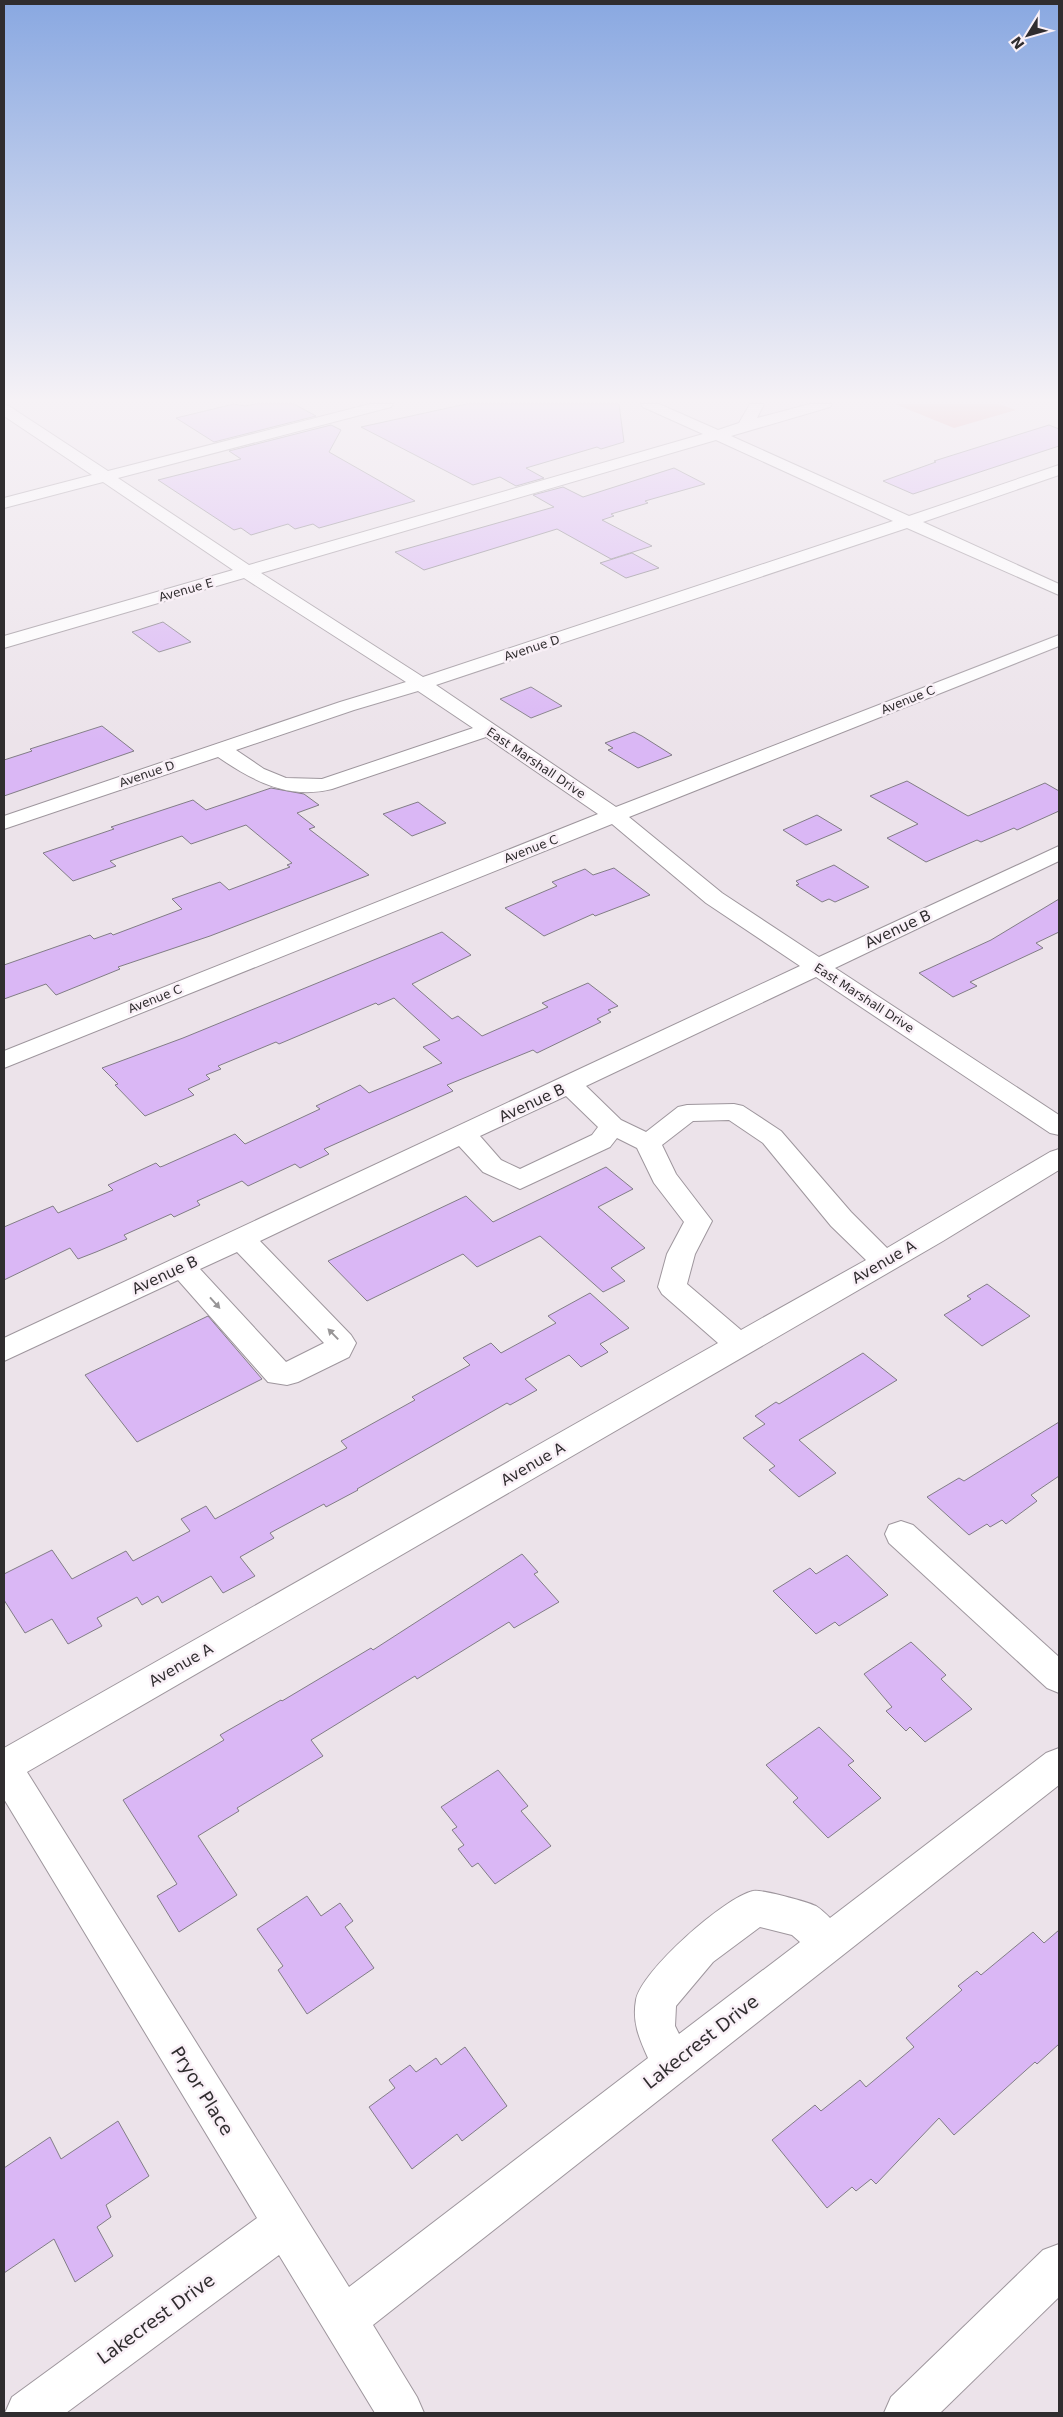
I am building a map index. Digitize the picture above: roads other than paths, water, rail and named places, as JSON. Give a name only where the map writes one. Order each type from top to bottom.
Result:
[{"type":"street","name":"East Marshall Drive","points":[[164,517],[421,684],[615,816],[714,898],[1059,1127]]},
{"type":"street","name":"Avenue E","points":[[4,642],[438,517]]},
{"type":"street","points":[[898,517],[1059,590]]},
{"type":"street","name":"Avenue D","points":[[4,823],[347,706],[421,684],[773,568],[920,517]]},
{"type":"street","name":"Avenue C","points":[[4,1060],[453,879],[1059,640]]},
{"type":"street","points":[[221,749],[260,776],[283,785],[307,788],[325,785],[487,730]]},
{"type":"street","name":"Avenue B","points":[[4,1350],[464,1135],[1059,853]]},
{"type":"street","points":[[570,1085],[612,1126],[648,1143],[664,1177],[698,1221],[681,1254],[672,1286],[739,1345]]},
{"type":"street","points":[[648,1143],[687,1113],[734,1112],[772,1136],[840,1219],[868,1244],[883,1262]]},
{"type":"street","points":[[464,1135],[492,1166],[520,1180],[600,1141],[612,1126]]},
{"type":"street","name":"Avenue A","points":[[4,1767],[883,1262],[1059,1158]]},
{"type":"street","points":[[182,1267],[279,1374],[287,1374],[338,1349],[341,1343],[241,1239]]},
{"type":"street","points":[[901,1534],[1059,1678]]},
{"type":"street","name":"Lakecrest Drive","points":[[343,2320],[1059,1764]]},
{"type":"street","name":"Pryor Place","points":[[4,1767],[401,2413]]},
{"type":"street","points":[[672,2065],[656,2028],[656,1999],[699,1949],[755,1908],[802,1920],[829,1942]]},
{"type":"street","name":"Lakecrest Drive","points":[[28,2413],[284,2225]]},
{"type":"street","points":[[907,2413],[1059,2266]]}]
